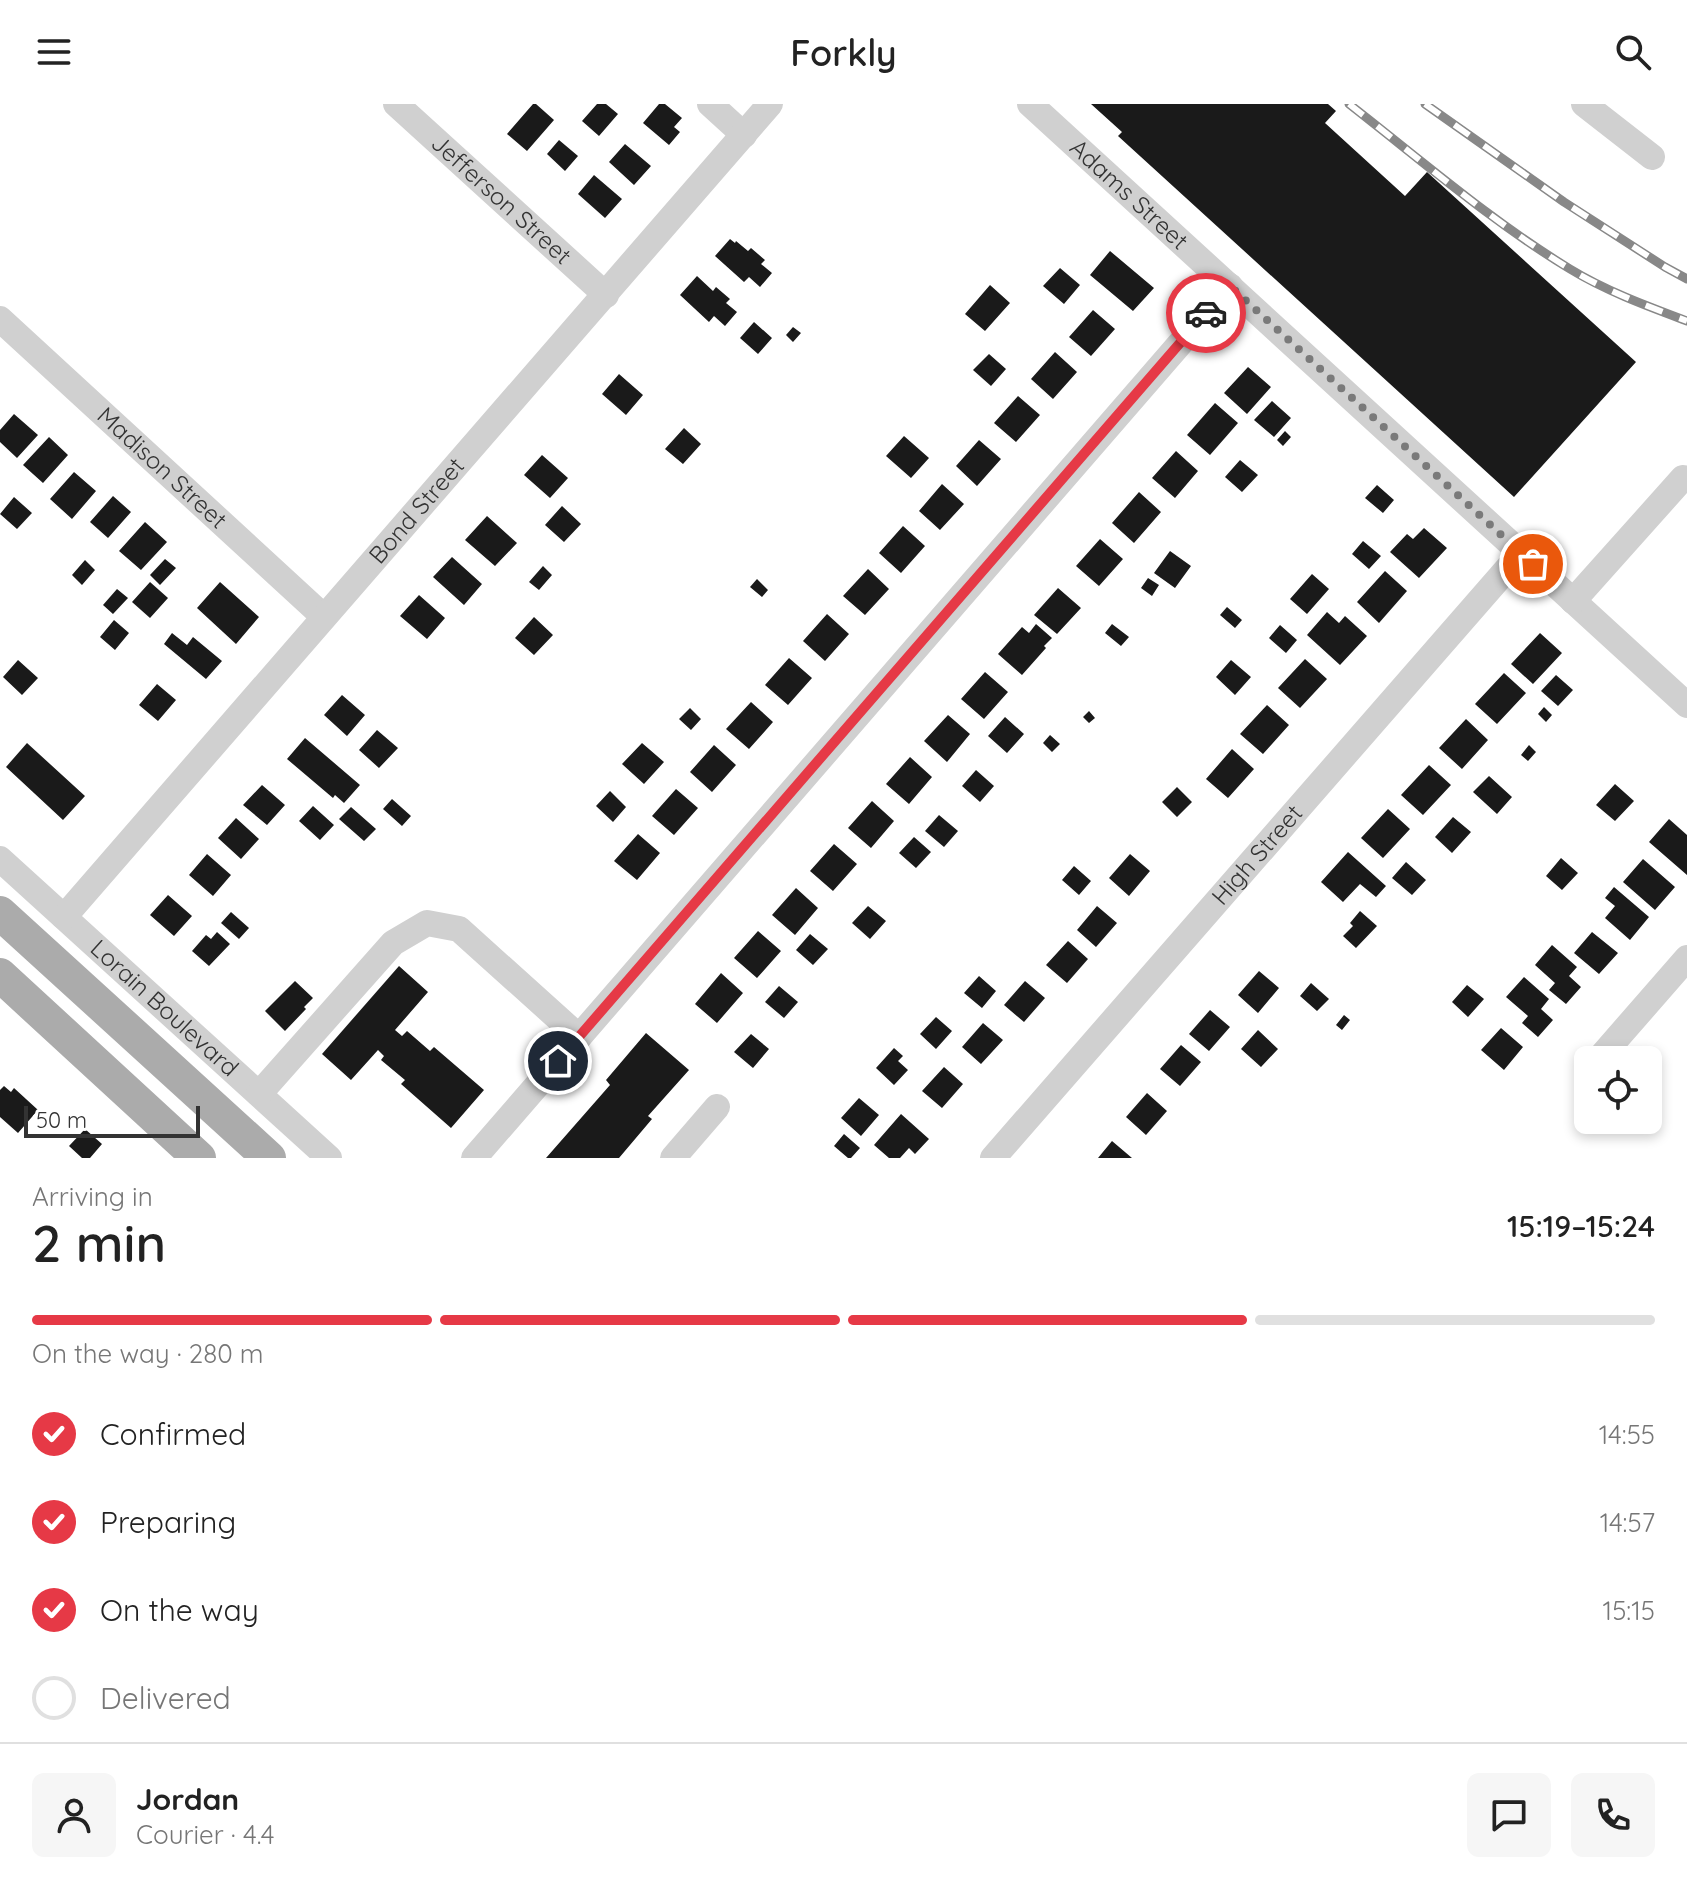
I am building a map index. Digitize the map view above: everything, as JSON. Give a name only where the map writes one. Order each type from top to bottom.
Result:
[{"type":"main road","name":"Lorain Boulevard","points":[[0,913],[269,1158]]},
{"type":"main road","points":[[0,975],[199,1158]]},
{"type":"street","name":"Jefferson Street","points":[[396,104],[606,295]]},
{"type":"street","points":[[710,104],[744,135]]},
{"type":"street","name":"Bond Street","points":[[64,917],[770,104]]},
{"type":"street","name":"Adams Street","points":[[1030,104],[1687,705]]},
{"type":"street","points":[[1584,104],[1652,157]]},
{"type":"street","points":[[474,1158],[1230,286]]},
{"type":"street","name":"Madison Street","points":[[0,319],[324,617]]},
{"type":"street","points":[[1573,601],[1683,478]]},
{"type":"street","name":"High Street","points":[[993,1158],[1521,553]]},
{"type":"street","name":"Lorain Boulevard","points":[[0,859],[329,1158]]},
{"type":"street","points":[[259,1094],[393,943],[427,923],[459,929],[579,1037]]},
{"type":"street","points":[[1610,1046],[1687,958]]},
{"type":"street","points":[[673,1158],[717,1107]]},
{"type":"building","points":[[533,104],[554,120],[527,151],[507,134]]},
{"type":"building","points":[[597,104],[606,104],[618,114],[599,136],[582,121]]},
{"type":"building","points":[[659,104],[665,104],[682,118],[674,127],[680,132],[669,145],[643,123]]},
{"type":"building","points":[[1091,104],[1328,104],[1336,111],[1325,123],[1405,196],[1427,172],[1636,362],[1514,497],[1118,136],[1122,132]]},
{"type":"building","points":[[559,140],[578,156],[565,171],[547,154]]},
{"type":"building","points":[[625,144],[651,166],[634,185],[609,162]]},
{"type":"building","points":[[594,175],[622,199],[605,218],[578,194]]},
{"type":"building","points":[[730,239],[748,251],[751,248],[765,260],[761,264],[772,273],[760,287],[749,277],[744,282],[715,256]]},
{"type":"building","points":[[1110,251],[1154,288],[1133,311],[1090,275]]},
{"type":"building","points":[[1060,268],[1080,285],[1064,304],[1043,286]]},
{"type":"building","points":[[697,276],[713,291],[716,287],[730,299],[726,303],[737,312],[725,326],[714,316],[709,322],[680,295]]},
{"type":"building","points":[[990,285],[1010,303],[985,331],[965,314]]},
{"type":"building","points":[[1093,310],[1115,329],[1091,356],[1069,337]]},
{"type":"building","points":[[754,322],[772,338],[758,354],[740,338]]},
{"type":"building","points":[[793,327],[801,333],[793,342],[786,335]]},
{"type":"building","points":[[1055,352],[1077,372],[1053,399],[1031,379]]},
{"type":"building","points":[[989,354],[1006,369],[991,386],[973,370]]},
{"type":"building","points":[[1248,367],[1271,387],[1247,414],[1224,393]]},
{"type":"building","points":[[619,374],[643,395],[626,415],[602,394]]},
{"type":"building","points":[[1018,396],[1040,415],[1016,442],[994,423]]},
{"type":"building","points":[[1272,401],[1291,418],[1274,437],[1254,420]]},
{"type":"building","points":[[1215,403],[1238,423],[1210,455],[1187,435]]},
{"type":"building","points":[[14,414],[38,435],[17,458],[0,442],[0,430]]},
{"type":"building","points":[[684,428],[701,444],[683,464],[665,449]]},
{"type":"building","points":[[1285,431],[1291,437],[1283,446],[1277,440]]},
{"type":"building","points":[[904,436],[929,458],[911,478],[886,456]]},
{"type":"building","points":[[49,437],[68,455],[43,483],[23,465]]},
{"type":"building","points":[[979,440],[1001,459],[977,486],[956,466]]},
{"type":"building","points":[[1176,451],[1198,471],[1175,498],[1152,478]]},
{"type":"building","points":[[542,455],[568,478],[550,498],[524,475]]},
{"type":"building","points":[[1240,460],[1258,475],[1242,492],[1225,477]]},
{"type":"building","points":[[74,472],[96,491],[72,519],[50,499]]},
{"type":"building","points":[[942,484],[964,504],[940,530],[919,511]]},
{"type":"building","points":[[1377,485],[1394,500],[1383,513],[1365,498]]},
{"type":"building","points":[[1139,492],[1161,512],[1134,543],[1112,523]]},
{"type":"building","points":[[113,496],[131,512],[108,538],[90,522]]},
{"type":"building","points":[[14,497],[32,513],[17,529],[0,514]]},
{"type":"building","points":[[562,506],[581,524],[564,542],[545,525]]},
{"type":"building","points":[[487,516],[517,543],[495,566],[465,540]]},
{"type":"building","points":[[145,522],[167,542],[141,570],[119,551]]},
{"type":"building","points":[[903,526],[925,546],[901,573],[879,553]]},
{"type":"building","points":[[1424,528],[1447,548],[1419,578],[1390,552],[1407,534],[1413,539]]},
{"type":"building","points":[[1100,539],[1123,559],[1099,586],[1076,566]]},
{"type":"building","points":[[1363,541],[1381,556],[1369,569],[1352,554]]},
{"type":"building","points":[[1170,551],[1191,566],[1175,588],[1154,573]]},
{"type":"building","points":[[452,557],[482,584],[464,605],[433,577]]},
{"type":"building","points":[[165,559],[176,568],[160,585],[150,575]]},
{"type":"building","points":[[85,560],[95,570],[82,585],[72,575]]},
{"type":"building","points":[[543,566],[552,575],[539,590],[529,582]]},
{"type":"building","points":[[868,569],[889,589],[865,615],[843,596]]},
{"type":"building","points":[[1385,571],[1407,591],[1379,623],[1357,602]]},
{"type":"building","points":[[1312,574],[1329,589],[1307,614],[1290,599]]},
{"type":"building","points":[[1148,578],[1159,585],[1152,596],[1141,588]]},
{"type":"building","points":[[757,579],[768,590],[762,597],[750,587]]},
{"type":"building","points":[[150,582],[168,598],[150,618],[132,602]]},
{"type":"building","points":[[220,582],[259,617],[236,644],[197,608]]},
{"type":"building","points":[[1058,588],[1081,608],[1057,634],[1034,615]]},
{"type":"building","points":[[117,589],[128,598],[113,614],[103,605]]},
{"type":"building","points":[[419,595],[445,618],[427,639],[400,616]]},
{"type":"building","points":[[1227,607],[1242,620],[1235,628],[1220,615]]},
{"type":"building","points":[[1327,612],[1339,623],[1345,616],[1367,636],[1340,665],[1307,635]]},
{"type":"building","points":[[827,614],[849,634],[825,661],[803,641]]},
{"type":"building","points":[[534,617],[553,635],[534,655],[515,638]]},
{"type":"building","points":[[114,620],[129,633],[115,650],[100,637]]},
{"type":"building","points":[[1036,624],[1052,638],[1022,675],[998,654],[1022,627],[1029,633]]},
{"type":"building","points":[[1112,624],[1129,637],[1121,646],[1105,633]]},
{"type":"building","points":[[1280,625],[1297,640],[1286,653],[1269,638]]},
{"type":"building","points":[[172,633],[187,645],[193,637],[222,661],[206,679],[164,644]]},
{"type":"building","points":[[1540,633],[1562,653],[1533,684],[1511,664]]},
{"type":"building","points":[[789,658],[812,678],[788,705],[765,685]]},
{"type":"building","points":[[1305,659],[1327,679],[1300,708],[1278,688]]},
{"type":"building","points":[[18,660],[38,678],[22,695],[3,677]]},
{"type":"building","points":[[1231,660],[1251,677],[1235,695],[1216,677]]},
{"type":"building","points":[[985,672],[1008,692],[984,719],[961,699]]},
{"type":"building","points":[[1504,673],[1526,693],[1497,724],[1475,704]]},
{"type":"building","points":[[1556,675],[1573,690],[1558,706],[1541,691]]},
{"type":"building","points":[[157,684],[176,700],[158,721],[139,705]]},
{"type":"building","points":[[342,695],[365,715],[347,736],[324,715]]},
{"type":"building","points":[[751,702],[773,722],[749,749],[726,729]]},
{"type":"building","points":[[1267,705],[1289,725],[1263,754],[1240,734]]},
{"type":"building","points":[[1544,707],[1552,715],[1546,722],[1538,714]]},
{"type":"building","points":[[690,708],[701,719],[691,730],[679,719]]},
{"type":"building","points":[[1089,711],[1095,718],[1089,723],[1083,717]]},
{"type":"building","points":[[948,715],[970,734],[947,762],[924,741]]},
{"type":"building","points":[[1005,717],[1024,734],[1007,753],[988,736]]},
{"type":"building","points":[[1466,719],[1488,740],[1462,769],[1439,748]]},
{"type":"building","points":[[377,730],[398,748],[379,768],[359,750]]},
{"type":"building","points":[[1050,735],[1060,744],[1052,752],[1043,743]]},
{"type":"building","points":[[305,738],[360,785],[344,803],[335,795],[333,798],[287,759]]},
{"type":"building","points":[[27,743],[85,796],[63,820],[6,767]]},
{"type":"building","points":[[642,743],[664,762],[644,784],[622,764]]},
{"type":"building","points":[[714,745],[736,765],[712,792],[690,772]]},
{"type":"building","points":[[1529,745],[1536,752],[1528,761],[1521,755]]},
{"type":"building","points":[[1232,749],[1254,769],[1228,798],[1206,779]]},
{"type":"building","points":[[910,757],[932,777],[909,804],[886,784]]},
{"type":"building","points":[[1429,765],[1451,785],[1423,815],[1401,795]]},
{"type":"building","points":[[976,770],[994,786],[980,802],[962,786]]},
{"type":"building","points":[[1489,776],[1512,797],[1497,814],[1473,792]]},
{"type":"building","points":[[1615,784],[1634,801],[1615,821],[1596,805]]},
{"type":"building","points":[[262,785],[285,805],[267,825],[243,805]]},
{"type":"building","points":[[1177,787],[1192,802],[1177,817],[1162,802]]},
{"type":"building","points":[[676,789],[698,808],[674,835],[652,816]]},
{"type":"building","points":[[610,791],[626,807],[613,822],[596,806]]},
{"type":"building","points":[[392,799],[411,816],[402,826],[383,809]]},
{"type":"building","points":[[872,801],[894,821],[871,848],[848,828]]},
{"type":"building","points":[[313,806],[334,825],[320,840],[299,821]]},
{"type":"building","points":[[351,807],[376,829],[364,841],[339,819]]},
{"type":"building","points":[[1388,809],[1410,829],[1383,858],[1361,838]]},
{"type":"building","points":[[939,815],[958,831],[944,847],[925,831]]},
{"type":"building","points":[[1453,817],[1471,832],[1452,853],[1435,837]]},
{"type":"building","points":[[236,818],[259,839],[241,859],[218,838]]},
{"type":"building","points":[[1669,819],[1687,835],[1687,875],[1649,842]]},
{"type":"building","points":[[638,834],[660,853],[637,880],[614,861]]},
{"type":"building","points":[[914,837],[931,852],[916,868],[899,853]]},
{"type":"building","points":[[834,844],[857,864],[833,891],[810,871]]},
{"type":"building","points":[[1348,852],[1386,886],[1376,897],[1360,884],[1343,902],[1321,882]]},
{"type":"building","points":[[207,854],[231,875],[213,896],[189,875]]},
{"type":"building","points":[[1130,854],[1150,871],[1129,896],[1109,878]]},
{"type":"building","points":[[1561,858],[1578,873],[1562,890],[1546,876]]},
{"type":"building","points":[[1643,859],[1675,887],[1655,910],[1623,882]]},
{"type":"building","points":[[1406,862],[1426,880],[1412,895],[1392,878]]},
{"type":"building","points":[[1074,866],[1091,881],[1079,895],[1062,880]]},
{"type":"building","points":[[1614,887],[1649,917],[1630,940],[1605,918],[1615,906],[1605,898]]},
{"type":"building","points":[[796,888],[818,908],[795,935],[772,915]]},
{"type":"building","points":[[168,895],[192,916],[174,936],[150,915]]},
{"type":"building","points":[[868,906],[886,921],[870,939],[852,923]]},
{"type":"building","points":[[1097,906],[1117,923],[1096,947],[1077,930]]},
{"type":"building","points":[[1360,911],[1377,926],[1356,948],[1343,936],[1353,926],[1350,923]]},
{"type":"building","points":[[231,912],[249,928],[239,939],[221,923]]},
{"type":"building","points":[[758,931],[781,951],[757,978],[734,958]]},
{"type":"building","points":[[217,932],[230,944],[209,966],[192,951],[206,935],[211,939]]},
{"type":"building","points":[[1592,932],[1618,953],[1599,974],[1574,953]]},
{"type":"building","points":[[810,934],[828,949],[813,965],[796,950]]},
{"type":"building","points":[[1068,941],[1088,959],[1067,983],[1046,965]]},
{"type":"building","points":[[1552,945],[1577,967],[1569,976],[1581,987],[1566,1004],[1549,990],[1555,983],[1535,965]]},
{"type":"building","points":[[399,966],[428,992],[395,1030],[402,1036],[407,1031],[430,1051],[434,1047],[484,1090],[451,1128],[401,1084],[405,1080],[381,1060],[384,1056],[378,1050],[351,1080],[322,1054]]},
{"type":"building","points":[[1259,971],[1279,988],[1258,1013],[1238,995]]},
{"type":"building","points":[[721,973],[743,993],[717,1023],[695,1004]]},
{"type":"building","points":[[979,976],[996,991],[982,1008],[964,993]]},
{"type":"building","points":[[1524,977],[1549,999],[1541,1009],[1553,1020],[1538,1037],[1522,1023],[1528,1016],[1506,997]]},
{"type":"building","points":[[295,981],[313,998],[285,1031],[265,1011]]},
{"type":"building","points":[[1025,981],[1045,998],[1024,1022],[1004,1005]]},
{"type":"building","points":[[1311,983],[1329,999],[1317,1011],[1300,996]]},
{"type":"building","points":[[1467,985],[1484,999],[1468,1017],[1452,1002]]},
{"type":"building","points":[[779,986],[798,1002],[784,1018],[765,1002]]},
{"type":"building","points":[[1210,1010],[1230,1027],[1209,1051],[1189,1034]]},
{"type":"building","points":[[1344,1015],[1350,1020],[1342,1030],[1336,1025]]},
{"type":"building","points":[[936,1017],[952,1031],[936,1049],[920,1034]]},
{"type":"building","points":[[983,1023],[1003,1040],[981,1064],[962,1047]]},
{"type":"building","points":[[1501,1028],[1523,1047],[1504,1070],[1481,1050]]},
{"type":"building","points":[[1258,1030],[1278,1049],[1261,1067],[1241,1049]]},
{"type":"building","points":[[646,1033],[689,1070],[648,1116],[652,1119],[619,1158],[546,1158],[610,1085],[606,1080]]},
{"type":"building","points":[[751,1034],[769,1049],[753,1068],[734,1052]]},
{"type":"building","points":[[1181,1045],[1201,1062],[1180,1086],[1160,1069]]},
{"type":"building","points":[[894,1048],[903,1056],[898,1061],[908,1070],[894,1085],[876,1068]]},
{"type":"building","points":[[944,1067],[963,1084],[942,1108],[922,1091]]},
{"type":"building","points":[[4,1086],[11,1092],[14,1088],[38,1110],[18,1133],[0,1117],[0,1090]]},
{"type":"building","points":[[1147,1093],[1167,1111],[1146,1135],[1126,1117]]},
{"type":"building","points":[[859,1098],[879,1115],[861,1136],[841,1118]]},
{"type":"building","points":[[901,1114],[929,1139],[915,1154],[909,1148],[900,1158],[889,1158],[874,1145]]},
{"type":"building","points":[[85,1129],[102,1144],[90,1158],[82,1158],[69,1146]]},
{"type":"building","points":[[844,1134],[860,1148],[851,1158],[834,1146]]},
{"type":"building","points":[[1112,1141],[1132,1158],[1098,1158]]},
{"type":"railway","points":[[1349,104],[1457,190],[1570,269],[1627,298],[1687,321]]},
{"type":"railway","points":[[1425,104],[1564,202],[1687,279]]},
{"type":"way so far","points":[[1206,313],[1230,286],[1533,564]]},
{"type":"route","points":[[558,1061],[1206,313]]}]
